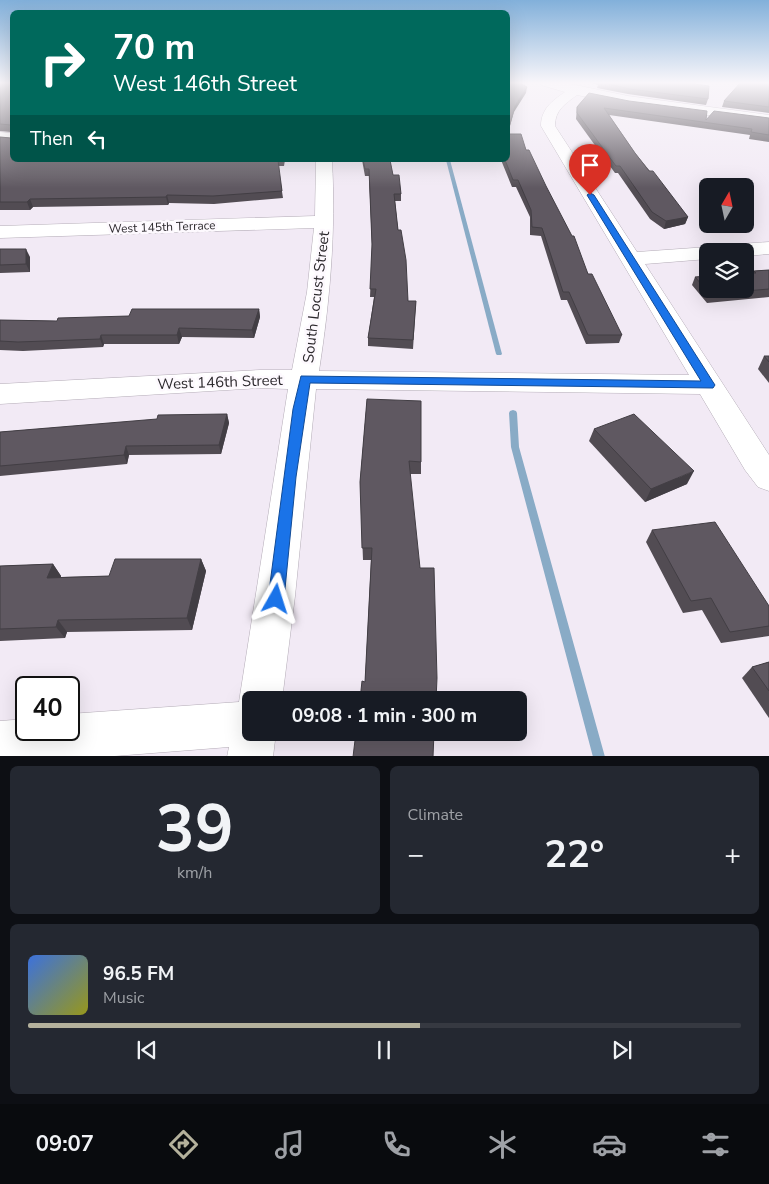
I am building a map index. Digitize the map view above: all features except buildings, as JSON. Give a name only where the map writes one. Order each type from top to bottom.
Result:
[{"type":"street","points":[[548,117],[548,126],[756,461],[769,478]]},
{"type":"street","name":"South Locust Street","points":[[262,691],[272,634],[285,511],[299,409],[321,274],[324,222],[324,162]]},
{"type":"street","name":"West 145th Terrace","points":[[0,232],[324,222]]},
{"type":"street","points":[[754,249],[769,248]]},
{"type":"street","points":[[630,259],[699,254]]},
{"type":"street","name":"West 146th Street","points":[[0,394],[204,381],[305,379],[709,385]]},
{"type":"street","points":[[0,744],[87,735],[242,724]]},
{"type":"street","points":[[250,756],[252,741]]},
{"type":"waterway","points":[[449,162],[499,354]]},
{"type":"waterway","points":[[513,413],[515,447],[599,756]]},
{"type":"route","points":[[276,599],[285,511],[305,379],[709,385],[590,195]]}]
